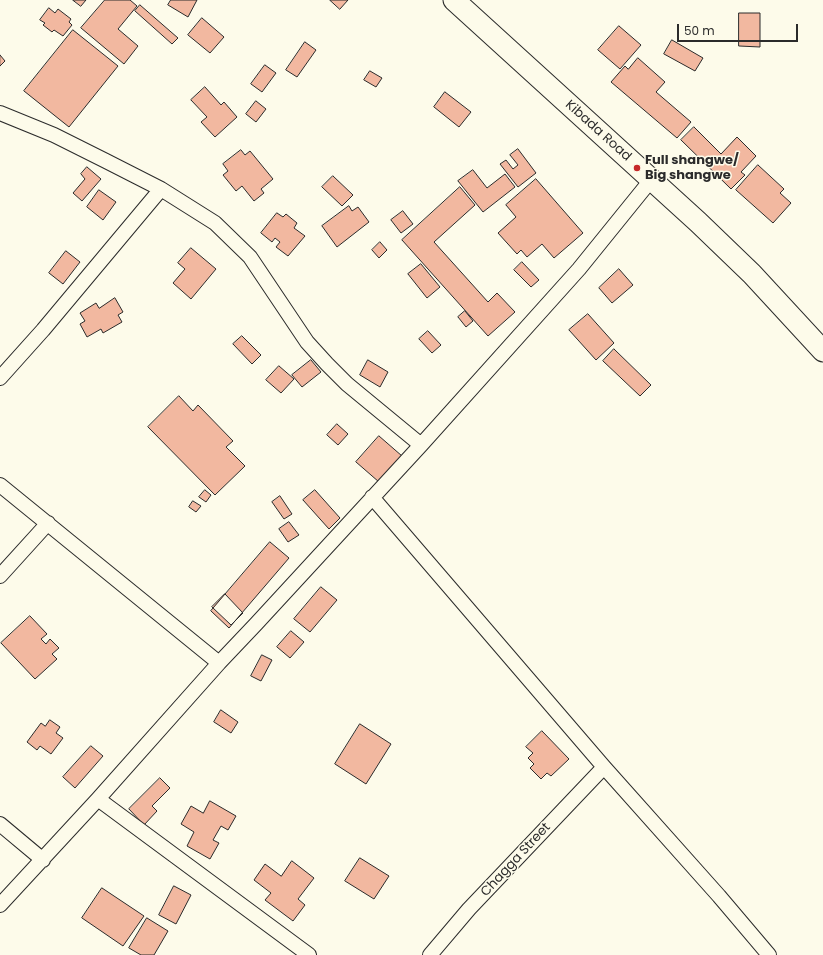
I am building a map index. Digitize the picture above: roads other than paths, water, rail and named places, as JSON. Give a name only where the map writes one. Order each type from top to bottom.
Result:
[{"type":"main road","name":"Kibada Road","points":[[454,0],[752,274],[823,350]]},
{"type":"street","points":[[0,113],[54,135],[161,189],[209,219],[250,258],[307,342],[327,364],[347,384],[421,446]]},
{"type":"street","points":[[0,905],[43,860],[219,663],[421,446],[579,269],[651,180]]},
{"type":"street","points":[[0,378],[43,330],[161,189]]},
{"type":"street","points":[[0,484],[219,663]]},
{"type":"street","points":[[372,497],[604,767],[719,896],[769,955]]},
{"type":"street","points":[[0,576],[48,523]]},
{"type":"street","name":"Chagga Street","points":[[430,955],[469,909],[604,767]]},
{"type":"street","points":[[98,799],[306,954]]},
{"type":"street","points":[[0,824],[43,860]]},
{"type":"place","name":"Full shangwe/ Big shangwe","points":[[637,168]]}]
